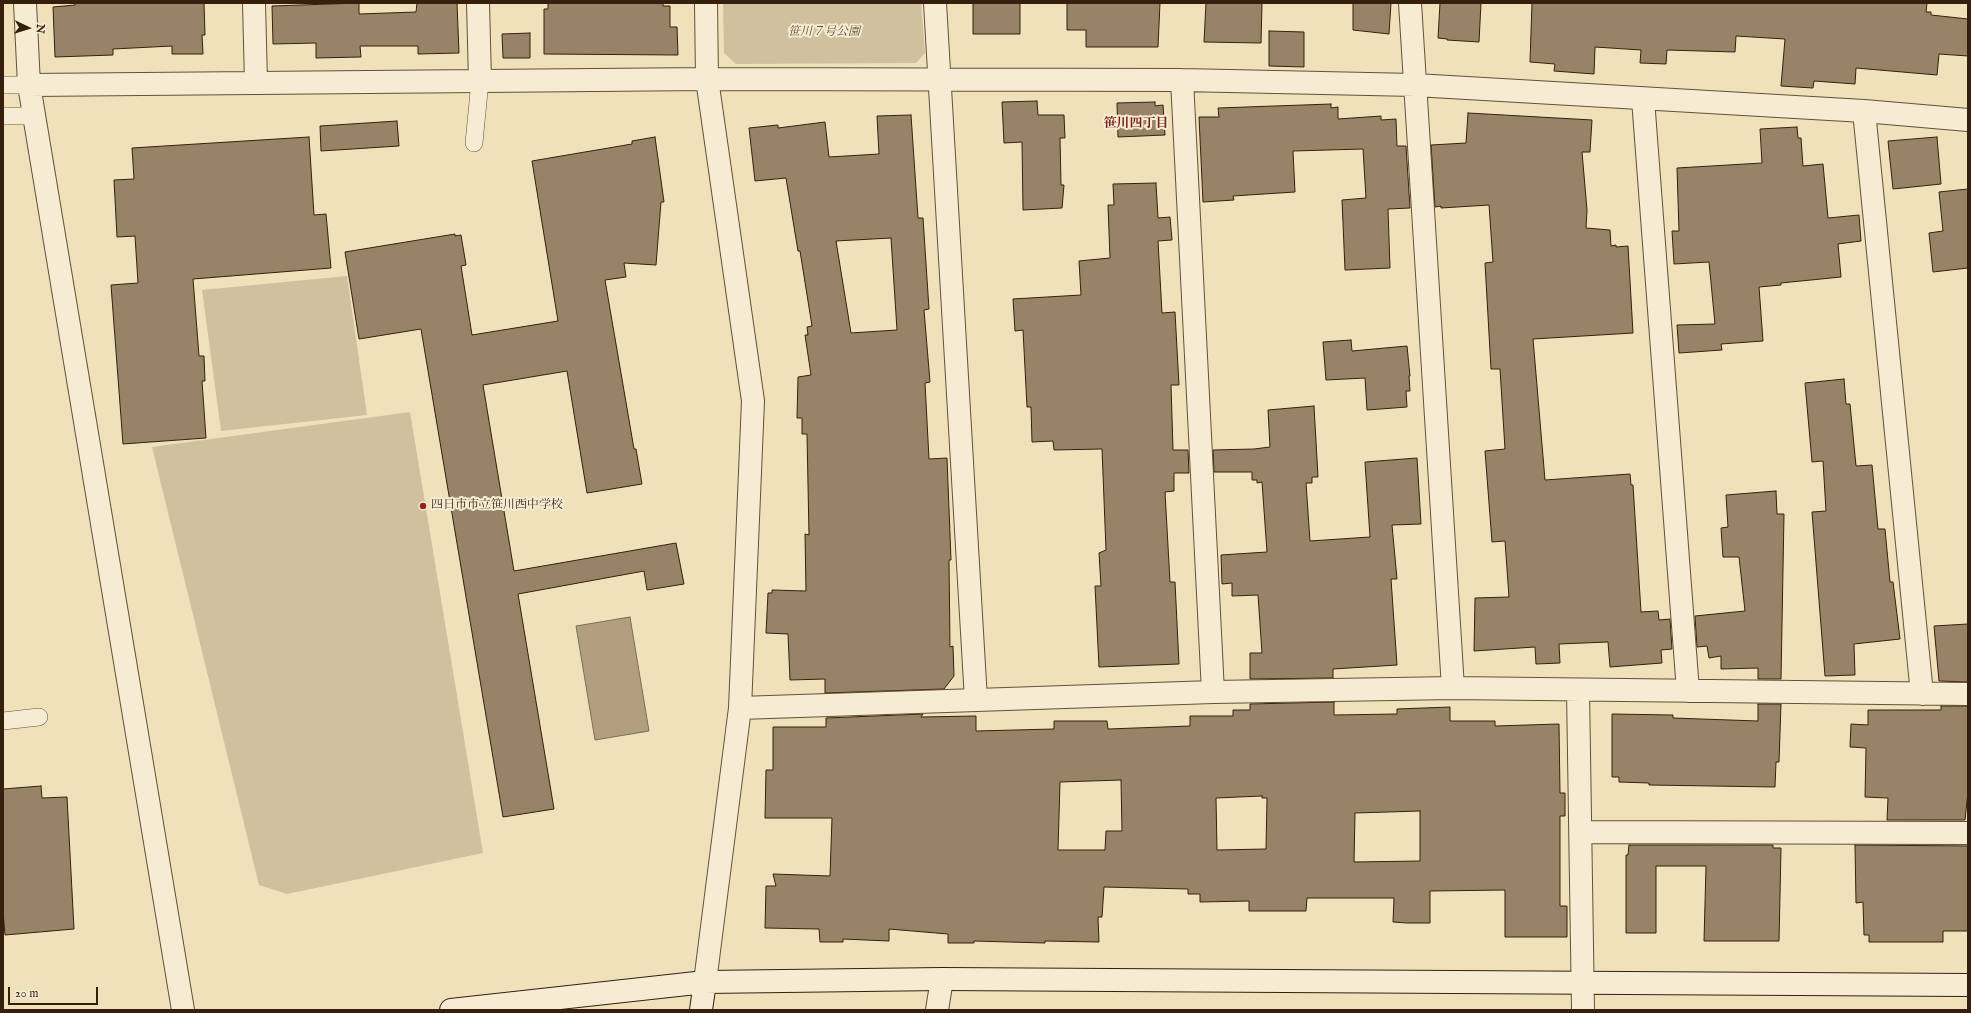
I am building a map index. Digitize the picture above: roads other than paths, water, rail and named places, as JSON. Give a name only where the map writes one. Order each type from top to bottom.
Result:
[{"type":"street","points":[[25,3],[29,85],[182,1010]]},
{"type":"street","points":[[254,3],[256,83]]},
{"type":"street","points":[[478,3],[480,81]]},
{"type":"street","points":[[701,1010],[740,708],[753,401],[707,79],[706,3]]},
{"type":"street","points":[[935,3],[976,700]]},
{"type":"street","points":[[1410,3],[1453,688]]},
{"type":"street","points":[[29,85],[707,79],[1182,80],[1415,85],[1864,111],[1968,120]]},
{"type":"street","points":[[1182,80],[1213,692]]},
{"type":"street","points":[[1643,99],[1688,691]]},
{"type":"street","points":[[1864,111],[1922,694]]},
{"type":"street","points":[[740,708],[1213,692],[1453,688],[1968,694]]},
{"type":"street","points":[[1578,690],[1584,983],[1583,1010]]},
{"type":"street","points":[[1581,832],[1968,833]]},
{"type":"street","points":[[937,1010],[942,979]]},
{"type":"street","points":[[451,1010],[705,982],[942,979],[1968,985]]},
{"type":"lane","points":[[474,143],[480,81]]},
{"type":"lane","points":[[3,85],[29,85]]},
{"type":"lane","points":[[3,116],[35,116]]},
{"type":"lane","points":[[3,721],[39,717]]},
{"type":"place","name":"四日市市立笹川西中学校","points":[[423,506]]},
{"type":"district","name":"笹川四丁目","points":[[1136,124]]},
{"type":"park label","name":"笹川７号公園","points":[[824,33]]}]
